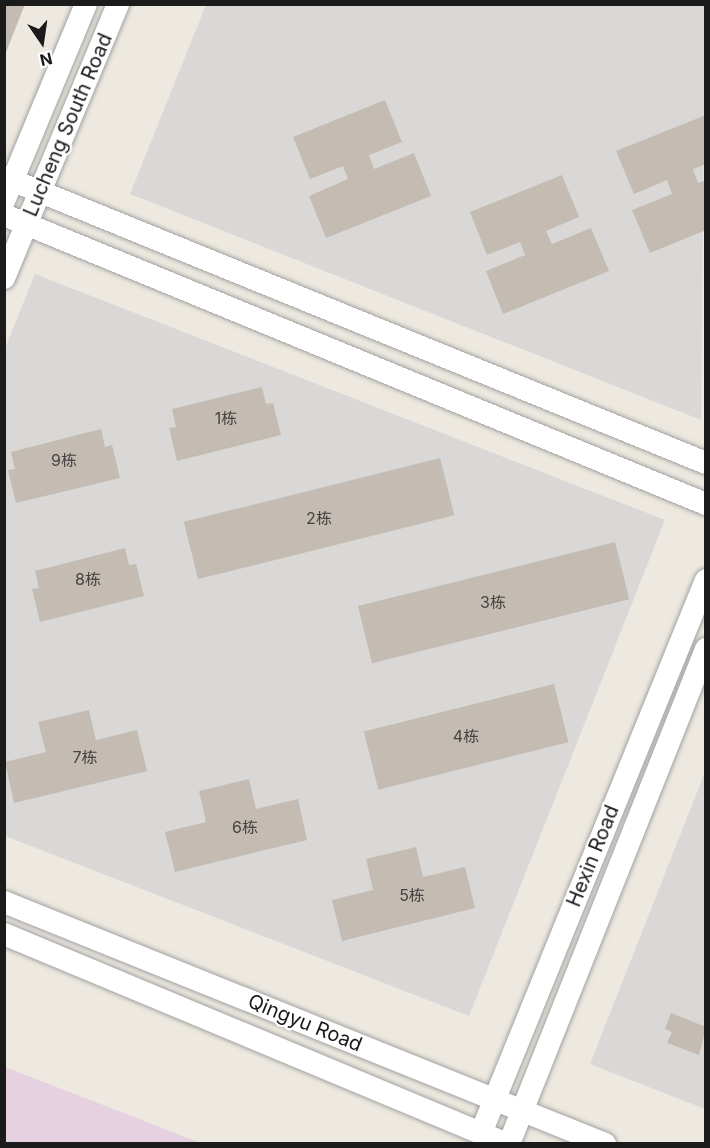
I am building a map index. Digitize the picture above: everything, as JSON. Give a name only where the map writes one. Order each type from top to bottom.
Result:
[{"type":"street","name":"Lucheng South Road","points":[[4,201],[9,178],[86,4]]},
{"type":"street","name":"Lucheng South Road","points":[[4,278],[118,4]]},
{"type":"street","points":[[9,178],[705,463]]},
{"type":"street","points":[[4,215],[705,504]]},
{"type":"street","name":"Hexin Road","points":[[481,1132],[705,580]]},
{"type":"street","name":"Hexin Road","points":[[508,1143],[705,649]]},
{"type":"street","name":"Qingyu Road","points":[[4,902],[605,1143]]},
{"type":"street","name":"Qingyu Road","points":[[4,934],[508,1143]]},
{"type":"shaded area","points":[[206,5],[705,5],[701,420],[130,194]]},
{"type":"shaded area","points":[[35,274],[665,520],[469,1016],[5,836],[4,351]]},
{"type":"shaded area","points":[[705,772],[705,1109],[590,1064]]},
{"type":"shaded area","points":[[5,1067],[201,1143],[5,1143]]},
{"type":"building","points":[[4,4],[25,4],[5,55],[4,55]]},
{"type":"building","points":[[385,100],[402,142],[369,155],[374,169],[414,153],[431,196],[326,238],[309,196],[348,179],[343,166],[310,179],[293,137]]},
{"type":"building","points":[[706,115],[706,164],[693,169],[698,183],[706,180],[706,230],[650,253],[632,210],[672,194],[667,180],[634,194],[616,151]]},
{"type":"building","points":[[562,175],[579,217],[546,231],[552,244],[591,228],[609,271],[503,314],[486,271],[525,255],[520,242],[487,255],[470,212]]},
{"type":"building","points":[[262,387],[266,404],[273,403],[281,435],[177,461],[169,428],[176,427],[172,409]]},
{"type":"building","points":[[101,429],[105,447],[112,445],[120,478],[16,503],[8,470],[15,469],[11,452]]},
{"type":"building","points":[[440,458],[454,515],[198,579],[184,522]]},
{"type":"building","points":[[615,542],[629,599],[372,663],[358,606]]},
{"type":"building","points":[[125,548],[129,565],[136,564],[144,596],[40,622],[32,589],[39,588],[35,571]]},
{"type":"building","points":[[554,684],[569,742],[378,790],[364,731]]},
{"type":"building","points":[[89,710],[96,740],[137,730],[147,771],[14,803],[5,762],[46,752],[38,722]]},
{"type":"building","points":[[249,779],[256,809],[298,799],[307,840],[175,872],[165,832],[206,822],[199,791]]},
{"type":"building","points":[[416,847],[423,877],[465,867],[475,908],[342,941],[332,900],[373,890],[366,859]]},
{"type":"building","points":[[671,1013],[706,1027],[699,1055],[667,1043],[672,1032],[665,1029]]}]
